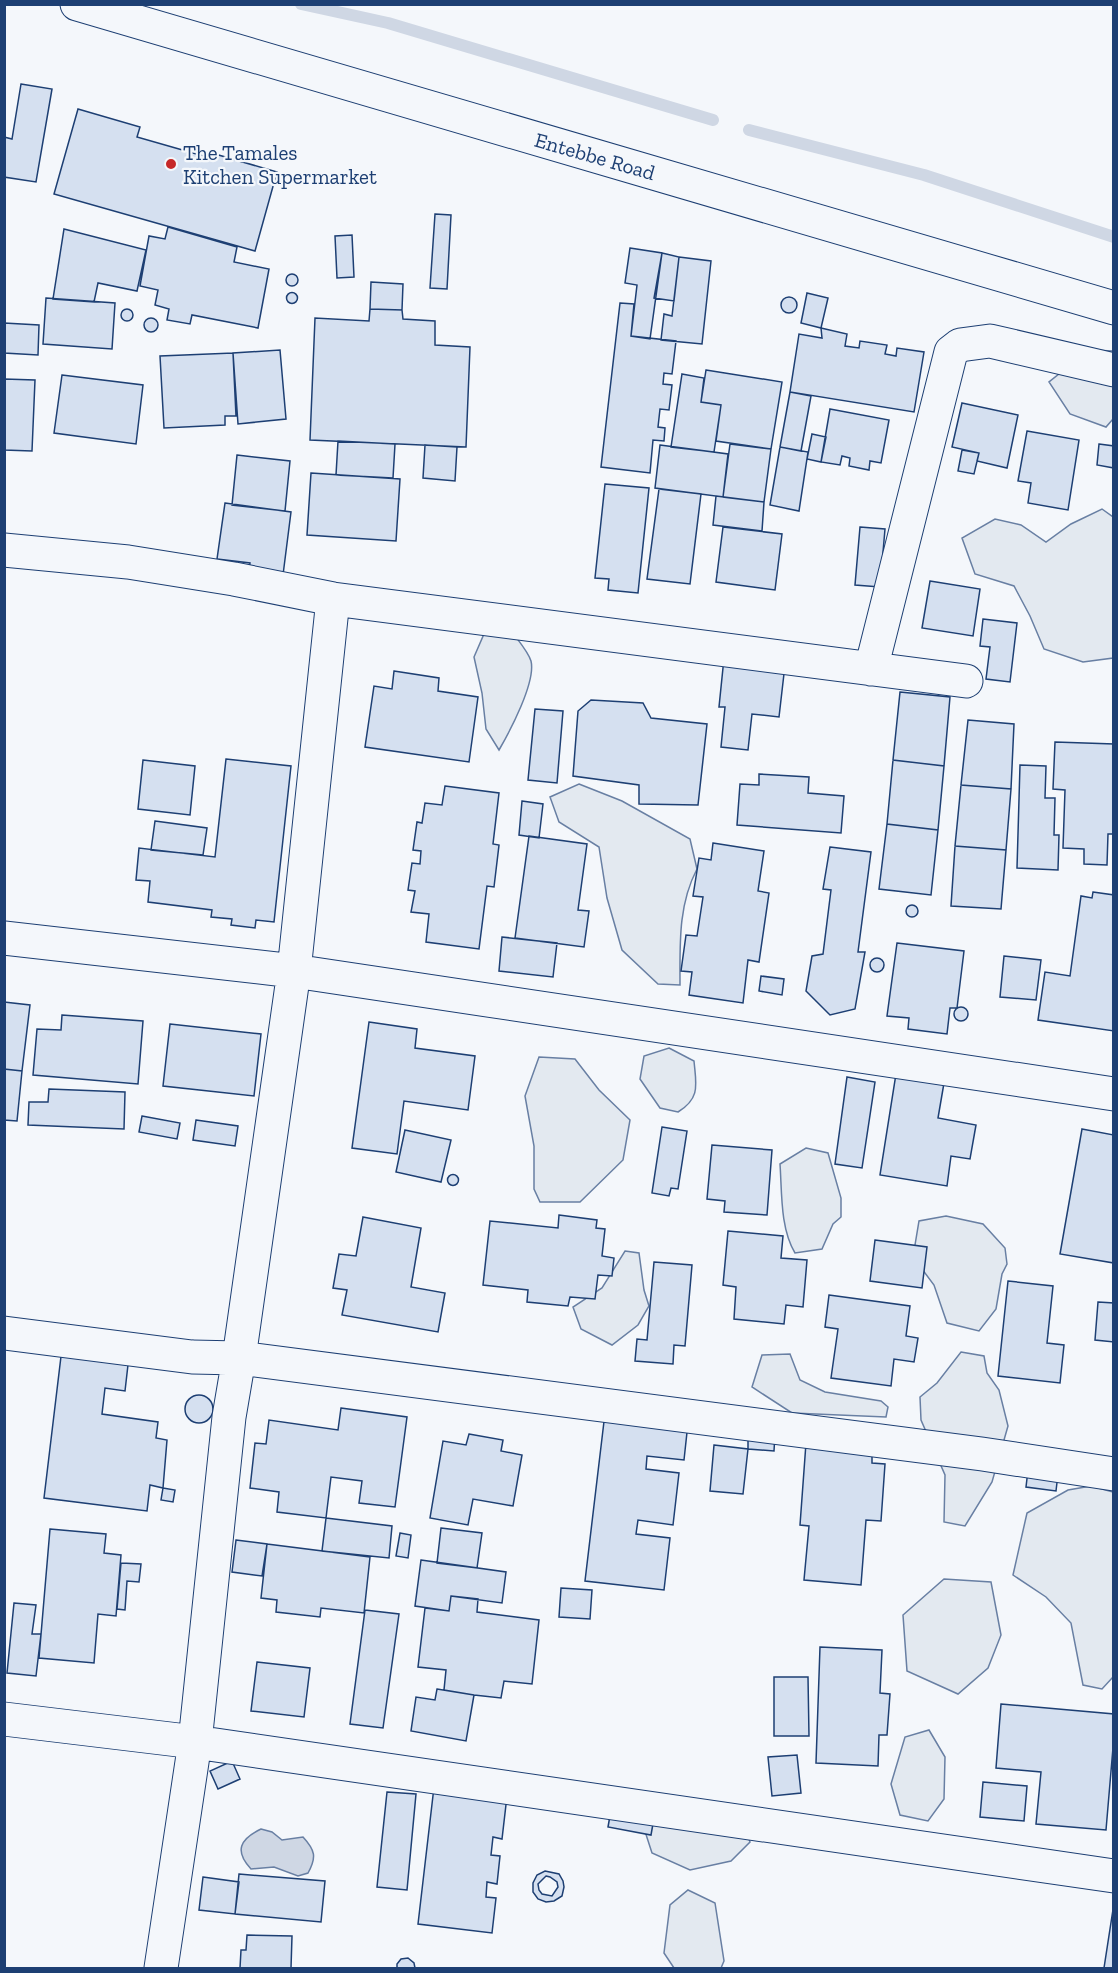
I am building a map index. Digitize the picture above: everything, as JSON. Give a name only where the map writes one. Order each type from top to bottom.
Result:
[{"type":"street","name":"Entebbe Road","points":[[77,4],[1113,308]]},
{"type":"street","points":[[871,669],[951,352],[960,345],[990,341],[1113,370]]},
{"type":"street","points":[[4,550],[128,562],[234,579],[333,599],[966,681]]},
{"type":"street","points":[[161,1968],[195,1742],[229,1417],[294,971],[333,599]]},
{"type":"street","points":[[4,938],[294,971],[1113,1094]]},
{"type":"street","points":[[4,1333],[192,1356],[239,1358],[982,1454],[1113,1474]]},
{"type":"street","points":[[4,1719],[195,1742],[1113,1876]]},
{"type":"shaded area","points":[[1089,350],[1113,351],[1113,419],[1106,427],[1070,414],[1049,382]]},
{"type":"shaded area","points":[[1102,509],[1113,517],[1113,658],[1083,662],[1044,649],[1014,586],[975,574],[962,538],[995,519],[1021,525],[1046,542],[1071,524]]},
{"type":"shaded area","points":[[510,629],[525,649],[531,661],[532,670],[521,706],[499,750],[486,729],[482,693],[474,657],[484,634]]},
{"type":"shaded area","points":[[579,784],[622,801],[690,839],[697,869],[683,911],[680,940],[680,985],[658,984],[622,950],[607,898],[599,847],[559,822],[550,797]]},
{"type":"shaded area","points":[[669,1048],[694,1061],[696,1084],[694,1096],[678,1112],[660,1108],[640,1079],[644,1056]]},
{"type":"shaded area","points":[[539,1057],[575,1059],[599,1090],[630,1120],[623,1160],[580,1202],[540,1202],[534,1189],[534,1146],[525,1096]]},
{"type":"shaded area","points":[[806,1148],[828,1153],[841,1198],[841,1217],[833,1224],[822,1249],[795,1253],[784,1221],[780,1164]]},
{"type":"shaded area","points":[[946,1216],[983,1224],[1005,1248],[1007,1264],[1002,1274],[996,1309],[979,1331],[947,1323],[934,1285],[913,1257],[919,1221]]},
{"type":"shaded area","points":[[625,1251],[639,1253],[644,1290],[649,1306],[638,1325],[612,1345],[581,1329],[573,1307],[602,1288]]},
{"type":"shaded area","points":[[961,1352],[984,1356],[987,1373],[999,1390],[1008,1426],[992,1482],[965,1526],[944,1522],[945,1475],[921,1420],[920,1397],[937,1383]]},
{"type":"shaded area","points":[[790,1354],[800,1380],[825,1392],[881,1401],[888,1407],[886,1417],[792,1413],[752,1387],[762,1355]]},
{"type":"shaded area","points":[[1091,1486],[1113,1492],[1113,1677],[1102,1689],[1083,1685],[1071,1623],[1046,1597],[1013,1575],[1027,1513],[1068,1490]]},
{"type":"shaded area","points":[[944,1579],[991,1582],[1001,1635],[988,1668],[958,1694],[907,1671],[903,1615]]},
{"type":"shaded area","points":[[929,1730],[945,1757],[944,1799],[928,1821],[900,1815],[891,1784],[905,1737]]},
{"type":"shaded area","points":[[738,1808],[750,1842],[731,1861],[690,1870],[652,1853],[640,1816]]},
{"type":"shaded area","points":[[261,1829],[272,1832],[282,1840],[303,1837],[310,1846],[314,1858],[308,1873],[298,1876],[274,1867],[251,1869],[242,1857],[242,1846],[248,1837]]},
{"type":"shaded area","points":[[688,1890],[715,1903],[724,1961],[721,1968],[674,1968],[664,1953],[670,1905]]},
{"type":"building","points":[[21,84],[52,89],[36,182],[4,177],[4,137],[12,139]]},
{"type":"building","points":[[78,109],[140,127],[137,137],[214,159],[215,154],[277,172],[255,251],[54,194]]},
{"type":"building","points":[[435,214],[451,215],[447,289],[430,288]]},
{"type":"building","points":[[168,227],[237,247],[234,262],[269,269],[258,328],[192,315],[190,324],[167,320],[169,309],[155,305],[158,290],[140,286],[149,236],[165,239]]},
{"type":"building","points":[[64,229],[146,250],[137,291],[98,283],[94,302],[53,299]]},
{"type":"building","points":[[352,235],[354,277],[337,278],[335,236]]},
{"type":"building","points":[[630,248],[662,253],[650,339],[631,336],[637,285],[625,283]]},
{"type":"building","points":[[662,253],[679,257],[674,301],[654,298]]},
{"type":"building","points":[[679,257],[711,261],[702,344],[661,340],[664,314],[672,316]]},
{"type":"building","points":[[294,274],[298,280],[294,286],[290,286],[286,278]]},
{"type":"building","points":[[371,282],[403,284],[402,310],[370,309]]},
{"type":"building","points":[[292,293],[296,294],[296,302],[292,303],[288,302],[287,298],[288,294]]},
{"type":"building","points":[[807,293],[828,298],[821,328],[801,323]]},
{"type":"building","points":[[786,297],[792,297],[797,305],[795,311],[786,313],[781,308],[781,302]]},
{"type":"building","points":[[46,298],[115,303],[112,349],[43,344]]},
{"type":"building","points":[[620,303],[634,304],[631,336],[676,341],[672,374],[664,373],[663,384],[672,385],[669,410],[660,409],[658,427],[665,428],[664,441],[653,440],[650,473],[601,467]]},
{"type":"building","points":[[129,309],[132,310],[132,320],[125,321],[122,320],[121,313],[122,310]]},
{"type":"building","points":[[370,309],[402,310],[403,319],[435,321],[435,345],[470,347],[466,447],[310,440],[315,318],[369,321]]},
{"type":"building","points":[[148,318],[154,318],[158,325],[154,332],[148,332],[144,328],[144,322]]},
{"type":"building","points":[[4,323],[39,325],[38,355],[4,353]]},
{"type":"building","points":[[821,328],[847,334],[845,346],[859,348],[860,341],[887,345],[885,354],[896,356],[897,348],[924,352],[914,412],[790,392],[799,334],[822,338]]},
{"type":"building","points":[[280,350],[286,419],[238,424],[233,353]]},
{"type":"building","points":[[233,353],[236,416],[225,416],[225,425],[164,428],[160,356]]},
{"type":"building","points":[[706,370],[782,382],[771,449],[716,441],[721,405],[701,402]]},
{"type":"building","points":[[682,374],[704,378],[701,402],[721,405],[714,452],[671,447]]},
{"type":"building","points":[[62,375],[143,385],[136,444],[54,433]]},
{"type":"building","points":[[4,379],[35,380],[32,451],[4,450]]},
{"type":"building","points":[[790,392],[811,396],[801,451],[780,447]]},
{"type":"building","points":[[962,403],[1018,415],[1007,468],[977,461],[979,453],[952,447]]},
{"type":"building","points":[[830,409],[889,420],[881,463],[870,461],[869,470],[849,466],[850,458],[842,456],[840,465],[821,462]]},
{"type":"building","points":[[1027,431],[1079,440],[1068,510],[1028,503],[1031,483],[1018,481]]},
{"type":"building","points":[[812,434],[826,437],[821,462],[807,459]]},
{"type":"building","points":[[338,441],[395,444],[393,478],[336,475]]},
{"type":"building","points":[[730,444],[771,449],[764,502],[723,497]]},
{"type":"building","points":[[1099,444],[1114,446],[1114,468],[1097,465]]},
{"type":"building","points":[[425,445],[457,447],[455,481],[423,478]]},
{"type":"building","points":[[660,445],[728,454],[723,497],[655,488]]},
{"type":"building","points":[[780,447],[808,452],[799,511],[770,505]]},
{"type":"building","points":[[962,450],[979,453],[974,474],[958,471]]},
{"type":"building","points":[[237,455],[290,461],[285,511],[232,505]]},
{"type":"building","points":[[311,473],[400,479],[396,541],[307,535]]},
{"type":"building","points":[[605,484],[649,488],[638,593],[608,590],[609,579],[595,578]]},
{"type":"building","points":[[659,489],[701,494],[690,584],[647,579]]},
{"type":"building","points":[[716,496],[764,502],[762,531],[713,525]]},
{"type":"building","points":[[225,503],[291,512],[283,575],[249,570],[250,563],[217,559]]},
{"type":"building","points":[[723,527],[782,534],[775,590],[716,582]]},
{"type":"building","points":[[860,527],[885,529],[880,587],[855,585]]},
{"type":"building","points":[[930,581],[980,589],[973,636],[922,628]]},
{"type":"building","points":[[983,619],[1017,623],[1010,682],[986,679],[990,647],[980,646]]},
{"type":"building","points":[[724,658],[785,665],[779,717],[752,714],[748,750],[721,747],[725,707],[719,707]]},
{"type":"building","points":[[394,671],[439,678],[438,691],[478,697],[469,762],[365,747],[374,686],[392,689]]},
{"type":"building","points":[[900,692],[950,697],[944,766],[893,760]]},
{"type":"building","points":[[591,700],[643,703],[651,718],[707,724],[698,805],[639,804],[639,785],[573,776],[578,711]]},
{"type":"building","points":[[535,709],[563,711],[557,783],[528,780]]},
{"type":"building","points":[[968,720],[1014,724],[1011,789],[961,785]]},
{"type":"building","points":[[1055,742],[1114,744],[1114,834],[1108,834],[1107,865],[1084,864],[1084,849],[1063,848],[1065,790],[1053,789]]},
{"type":"building","points":[[226,759],[291,766],[274,922],[256,920],[255,928],[231,925],[232,919],[211,917],[212,910],[148,902],[150,881],[136,880],[139,848],[215,857]]},
{"type":"building","points":[[143,760],[195,766],[190,815],[138,809]]},
{"type":"building","points":[[893,760],[944,766],[938,830],[887,824]]},
{"type":"building","points":[[1020,765],[1046,766],[1045,798],[1055,798],[1054,835],[1059,835],[1058,870],[1017,868]]},
{"type":"building","points":[[759,774],[809,777],[808,793],[844,796],[841,833],[737,825],[740,784],[759,785]]},
{"type":"building","points":[[961,785],[1011,789],[1006,850],[955,846]]},
{"type":"building","points":[[445,786],[499,793],[493,844],[499,845],[494,887],[487,886],[479,949],[426,942],[429,914],[411,912],[415,891],[408,890],[412,863],[420,864],[421,851],[413,850],[417,822],[422,823],[425,803],[442,805]]},
{"type":"building","points":[[522,801],[543,804],[539,838],[519,835]]},
{"type":"building","points":[[155,821],[207,828],[203,855],[151,850]]},
{"type":"building","points":[[887,824],[938,830],[931,895],[879,889]]},
{"type":"building","points":[[529,836],[587,844],[578,910],[589,911],[584,947],[515,938]]},
{"type":"building","points":[[713,843],[764,851],[758,891],[769,893],[759,962],[748,960],[743,1003],[689,995],[692,972],[681,971],[686,935],[697,936],[703,897],[693,896],[699,858],[711,860]]},
{"type":"building","points":[[955,846],[1006,850],[1001,909],[951,906]]},
{"type":"building","points":[[830,847],[871,852],[858,952],[865,952],[855,1009],[830,1015],[806,991],[812,956],[823,954],[831,890],[823,889]]},
{"type":"building","points":[[1093,892],[1114,895],[1114,1031],[1038,1020],[1045,972],[1070,976],[1081,896],[1092,898]]},
{"type":"building","points":[[914,905],[918,911],[914,917],[910,917],[906,909]]},
{"type":"building","points":[[502,937],[557,943],[553,977],[499,971]]},
{"type":"building","points":[[897,943],[964,951],[957,1008],[950,1008],[947,1034],[908,1029],[909,1018],[887,1016]]},
{"type":"building","points":[[1004,956],[1041,960],[1036,1000],[1000,997]]},
{"type":"building","points":[[877,958],[882,960],[884,965],[882,970],[877,972],[872,970],[870,965],[872,960]]},
{"type":"building","points":[[761,976],[784,979],[782,995],[759,991]]},
{"type":"building","points":[[4,1002],[30,1005],[22,1071],[4,1069]]},
{"type":"building","points":[[961,1007],[966,1009],[968,1014],[966,1019],[961,1021],[956,1019],[954,1014],[956,1009]]},
{"type":"building","points":[[62,1015],[143,1021],[138,1084],[33,1075],[37,1029],[61,1030]]},
{"type":"building","points":[[369,1022],[417,1029],[415,1048],[475,1056],[468,1110],[404,1101],[397,1154],[352,1148]]},
{"type":"building","points":[[170,1024],[261,1034],[254,1096],[163,1086]]},
{"type":"building","points":[[4,1069],[22,1071],[17,1121],[4,1120]]},
{"type":"building","points":[[896,1074],[944,1083],[938,1118],[976,1125],[970,1159],[951,1156],[947,1186],[880,1175]]},
{"type":"building","points":[[847,1077],[875,1082],[862,1168],[835,1164]]},
{"type":"building","points":[[49,1089],[125,1092],[124,1129],[28,1125],[29,1102],[48,1102]]},
{"type":"building","points":[[142,1116],[180,1123],[177,1139],[139,1132]]},
{"type":"building","points":[[196,1120],[238,1126],[235,1146],[193,1140]]},
{"type":"building","points":[[662,1127],[687,1131],[678,1189],[671,1188],[669,1196],[652,1193]]},
{"type":"building","points":[[1082,1129],[1114,1135],[1114,1263],[1060,1254]]},
{"type":"building","points":[[405,1130],[451,1140],[441,1182],[396,1172]]},
{"type":"building","points":[[712,1145],[772,1150],[767,1215],[724,1212],[725,1201],[707,1199]]},
{"type":"building","points":[[453,1174],[459,1180],[453,1186],[447,1180]]},
{"type":"building","points":[[559,1215],[597,1220],[596,1228],[605,1229],[602,1256],[614,1258],[612,1276],[598,1275],[595,1299],[570,1297],[568,1306],[527,1302],[528,1290],[483,1285],[490,1221],[558,1228]]},
{"type":"building","points":[[363,1217],[421,1228],[411,1287],[445,1293],[438,1332],[342,1315],[347,1290],[333,1288],[339,1254],[356,1256]]},
{"type":"building","points":[[728,1231],[783,1236],[781,1258],[807,1260],[803,1307],[786,1305],[784,1324],[734,1319],[736,1287],[723,1285]]},
{"type":"building","points":[[875,1240],[927,1247],[922,1288],[870,1281]]},
{"type":"building","points":[[654,1262],[692,1265],[685,1346],[674,1345],[673,1364],[635,1361],[637,1339],[647,1340]]},
{"type":"building","points":[[1008,1281],[1053,1286],[1047,1343],[1064,1345],[1060,1383],[998,1376]]},
{"type":"building","points":[[829,1295],[910,1306],[906,1336],[918,1338],[914,1362],[894,1359],[891,1386],[831,1378],[838,1329],[825,1327]]},
{"type":"building","points":[[1098,1302],[1114,1303],[1114,1342],[1095,1340]]},
{"type":"building","points":[[62,1348],[129,1356],[125,1391],[105,1388],[102,1414],[158,1422],[156,1438],[167,1440],[163,1488],[150,1485],[147,1511],[44,1498]]},
{"type":"building","points":[[199,1395],[209,1399],[213,1409],[209,1419],[199,1423],[189,1419],[185,1409],[189,1399]]},
{"type":"building","points":[[341,1408],[407,1417],[395,1507],[359,1503],[362,1481],[331,1477],[326,1518],[277,1512],[279,1492],[250,1488],[255,1443],[266,1444],[269,1420],[338,1430]]},
{"type":"building","points":[[605,1413],[688,1423],[684,1460],[647,1456],[646,1469],[679,1473],[673,1525],[638,1520],[636,1534],[670,1538],[664,1590],[585,1581]]},
{"type":"building","points":[[748,1432],[775,1434],[774,1451],[748,1449]]},
{"type":"building","points":[[469,1434],[503,1440],[501,1451],[522,1455],[513,1506],[473,1499],[468,1525],[430,1518],[443,1441],[466,1445]]},
{"type":"building","points":[[806,1443],[872,1448],[872,1463],[885,1464],[881,1521],[866,1520],[861,1585],[804,1580],[809,1526],[800,1525]]},
{"type":"building","points":[[714,1445],[748,1449],[743,1494],[710,1491]]},
{"type":"building","points":[[1028,1470],[1058,1474],[1056,1491],[1026,1487]]},
{"type":"building","points":[[163,1488],[175,1490],[173,1502],[161,1500]]},
{"type":"building","points":[[326,1518],[392,1526],[389,1558],[322,1551]]},
{"type":"building","points":[[441,1528],[482,1533],[477,1568],[437,1563]]},
{"type":"building","points":[[50,1529],[106,1534],[104,1553],[121,1555],[116,1616],[98,1614],[94,1663],[39,1658]]},
{"type":"building","points":[[400,1533],[411,1535],[408,1558],[396,1556]]},
{"type":"building","points":[[236,1540],[267,1544],[262,1576],[232,1572]]},
{"type":"building","points":[[267,1544],[370,1557],[364,1613],[321,1608],[320,1617],[276,1612],[277,1600],[261,1598]]},
{"type":"building","points":[[421,1560],[506,1572],[502,1603],[451,1596],[449,1611],[415,1606]]},
{"type":"building","points":[[121,1563],[141,1564],[139,1582],[127,1581],[125,1610],[117,1609]]},
{"type":"building","points":[[561,1588],[592,1590],[590,1619],[559,1617]]},
{"type":"building","points":[[451,1596],[478,1599],[477,1612],[539,1620],[532,1684],[504,1681],[501,1698],[474,1695],[444,1690],[446,1670],[418,1667],[425,1608],[449,1611]]},
{"type":"building","points":[[14,1603],[36,1605],[32,1634],[41,1634],[36,1676],[7,1673]]},
{"type":"building","points":[[365,1610],[399,1614],[383,1728],[350,1724]]},
{"type":"building","points":[[820,1647],[882,1650],[880,1693],[890,1694],[887,1735],[879,1735],[878,1766],[816,1763]]},
{"type":"building","points":[[257,1662],[310,1668],[304,1717],[251,1711]]},
{"type":"building","points":[[774,1677],[808,1677],[809,1736],[774,1736]]},
{"type":"building","points":[[437,1689],[474,1695],[466,1741],[411,1731],[416,1697],[435,1700]]},
{"type":"building","points":[[1001,1704],[1114,1714],[1106,1830],[1036,1824],[1041,1772],[996,1768]]},
{"type":"building","points":[[797,1755],[801,1793],[772,1796],[768,1757]]},
{"type":"building","points":[[232,1761],[240,1779],[218,1789],[210,1771]]},
{"type":"building","points":[[983,1782],[1027,1786],[1024,1821],[980,1817]]},
{"type":"building","points":[[434,1787],[507,1796],[502,1839],[493,1837],[491,1855],[500,1856],[497,1884],[487,1882],[486,1897],[496,1898],[492,1933],[418,1924]]},
{"type":"building","points":[[387,1792],[416,1794],[407,1890],[377,1887]]},
{"type":"building","points":[[611,1810],[654,1818],[651,1835],[608,1827]]},
{"type":"building","points":[[545,1871],[559,1874],[564,1887],[562,1896],[554,1901],[546,1902],[538,1899],[533,1892],[533,1883],[537,1875]],"holes":[[[546,1876],[557,1882],[558,1887],[552,1896],[542,1894],[538,1884]]]},
{"type":"building","points":[[239,1874],[325,1881],[321,1922],[235,1914]]},
{"type":"building","points":[[203,1877],[239,1882],[235,1914],[199,1910]]},
{"type":"building","points":[[1114,1903],[1114,1968],[1104,1968]]},
{"type":"building","points":[[247,1935],[292,1936],[291,1968],[240,1968],[241,1950],[246,1950]]},
{"type":"building","points":[[408,1958],[414,1963],[415,1968],[397,1968],[401,1959]]},
{"type":"waterway","points":[[301,4],[388,23],[713,120]]},
{"type":"waterway","points":[[749,130],[924,175],[1114,237]]},
{"type":"place","name":"The Tamales Kitchen Supermarket","points":[[171,164]]}]
